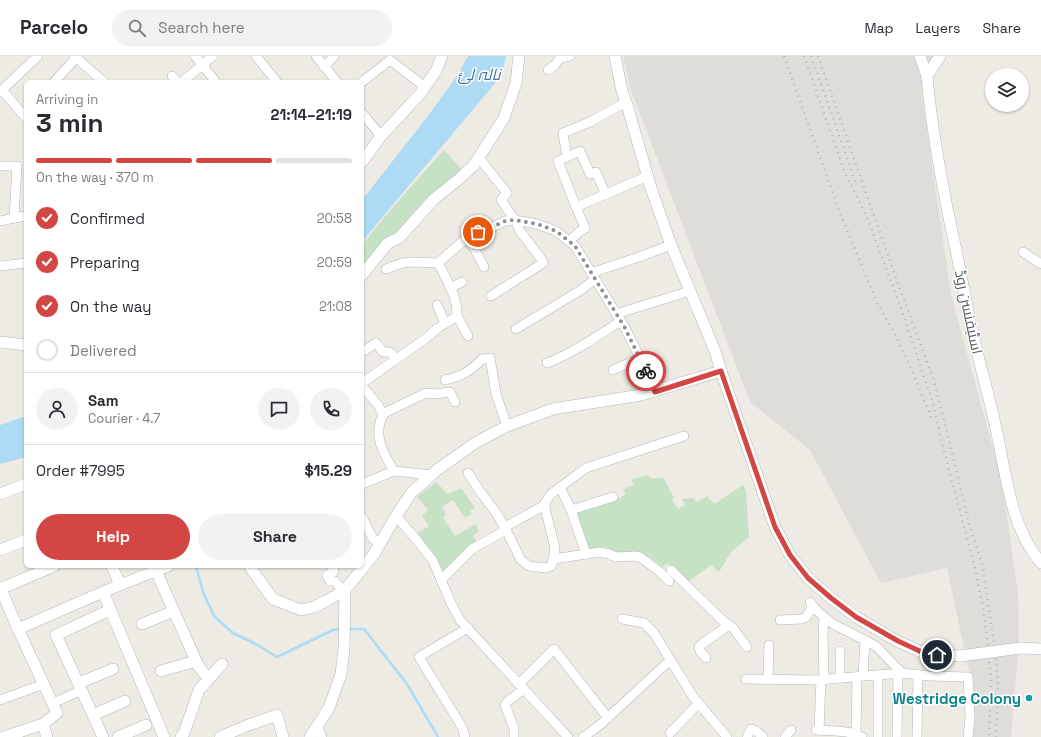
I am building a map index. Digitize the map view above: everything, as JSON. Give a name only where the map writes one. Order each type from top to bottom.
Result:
[{"type":"street","points":[[24,114],[1,91],[38,56]]},
{"type":"street","points":[[195,56],[214,80]]},
{"type":"street","points":[[184,80],[213,56]]},
{"type":"street","points":[[256,56],[275,80]]},
{"type":"street","points":[[316,56],[333,80]]},
{"type":"street","points":[[324,67],[334,56]]},
{"type":"street","points":[[364,159],[381,136],[420,94],[436,71],[442,56]]},
{"type":"street","points":[[364,273],[388,243],[399,238],[434,199],[474,165],[504,118],[516,83],[519,56]]},
{"type":"street","points":[[548,70],[555,65],[560,58],[570,56]]},
{"type":"street","points":[[615,56],[622,91],[671,244],[715,350],[775,527],[790,555],[808,578],[856,617],[898,641],[926,654],[960,656],[1021,648],[1041,649]]},
{"type":"street","name":"اسٹیفنسن روڈ","points":[[920,56],[927,76],[934,136],[949,221],[973,337],[995,424],[1011,497],[1019,526],[1035,556],[1041,563]]},
{"type":"street","points":[[927,76],[940,56]]},
{"type":"street","points":[[56,80],[75,57],[102,80]]},
{"type":"street","points":[[364,80],[390,60],[425,87]]},
{"type":"street","points":[[567,157],[562,133],[590,122],[626,102]]},
{"type":"street","points":[[364,115],[381,136]]},
{"type":"street","points":[[569,241],[585,228],[558,161],[580,151],[590,174],[596,172],[606,195]]},
{"type":"street","points":[[479,158],[507,194],[501,200],[543,263],[491,296]]},
{"type":"street","points":[[0,166],[17,166],[14,218]]},
{"type":"street","points":[[576,207],[648,176]]},
{"type":"street","points":[[0,221],[24,216]]},
{"type":"street","points":[[386,269],[402,263],[438,263],[470,235],[486,230],[505,221],[515,220],[537,224],[556,231],[575,246],[619,318],[640,358],[655,392]]},
{"type":"street","points":[[466,238],[474,248],[484,267]]},
{"type":"street","points":[[516,329],[581,290],[593,276],[671,244]]},
{"type":"street","points":[[1023,252],[1041,264]]},
{"type":"street","points":[[0,266],[24,263]]},
{"type":"street","points":[[438,263],[450,288],[457,311],[457,316],[468,336]]},
{"type":"street","points":[[450,288],[462,282]]},
{"type":"street","points":[[547,363],[576,348],[619,318],[690,291]]},
{"type":"street","points":[[437,305],[445,323]]},
{"type":"street","points":[[364,383],[445,323],[457,316]]},
{"type":"street","points":[[364,351],[376,344],[383,352],[390,352],[396,360]]},
{"type":"street","points":[[2,345],[24,345]]},
{"type":"street","points":[[445,380],[460,376],[475,366],[482,359],[490,358],[496,394],[507,426]]},
{"type":"street","points":[[614,370],[640,358]]},
{"type":"street","points":[[364,566],[374,554],[412,492],[475,443],[507,426],[553,409],[655,392],[721,371]]},
{"type":"street","points":[[382,414],[426,393],[435,394],[450,392],[454,402]]},
{"type":"street","points":[[365,395],[378,405],[383,416],[378,427],[379,442],[394,471]]},
{"type":"street","points":[[468,473],[497,514],[521,560],[529,566],[546,568],[551,566],[555,548],[545,508],[545,503],[551,494],[586,468],[684,436]]},
{"type":"street","points":[[364,483],[394,471],[432,475]]},
{"type":"street","points":[[0,494],[24,485]]},
{"type":"street","points":[[560,487],[571,510],[586,554]]},
{"type":"street","points":[[571,510],[613,497]]},
{"type":"street","points":[[441,580],[472,549],[545,505]]},
{"type":"street","points":[[396,516],[433,561],[460,620],[568,737]]},
{"type":"street","points":[[364,521],[373,539],[380,543]]},
{"type":"street","points":[[0,550],[24,541]]},
{"type":"street","points":[[553,559],[600,552],[616,557],[635,556],[640,557],[669,581]]},
{"type":"street","points":[[4,737],[43,724],[57,713],[0,589],[49,568]]},
{"type":"street","points":[[113,568],[120,585]]},
{"type":"street","points":[[18,628],[163,568]]},
{"type":"street","points":[[255,568],[273,599],[301,610],[314,607],[344,590],[362,568]]},
{"type":"street","points":[[310,737],[329,708],[341,674],[344,650],[344,590],[335,581],[330,581],[327,576],[334,571],[332,568]]},
{"type":"street","points":[[671,570],[722,620],[733,628],[747,647]]},
{"type":"street","points":[[156,571],[196,661],[209,678]]},
{"type":"street","points":[[103,592],[164,737]]},
{"type":"street","points":[[780,620],[802,619],[806,617],[811,604],[833,624],[876,646],[900,673],[897,737]]},
{"type":"street","points":[[103,737],[56,635],[110,610]]},
{"type":"street","points":[[142,624],[174,611]]},
{"type":"street","points":[[824,617],[822,680],[818,730],[839,731],[859,736],[860,677],[865,641]]},
{"type":"street","points":[[622,619],[644,623],[654,633],[694,698],[727,737]]},
{"type":"street","points":[[706,658],[699,648],[702,644],[729,625]]},
{"type":"street","points":[[465,737],[462,727],[419,657],[468,628]]},
{"type":"street","points":[[768,679],[769,645]]},
{"type":"street","points":[[514,737],[514,728],[505,705],[554,649],[608,718]]},
{"type":"street","points":[[840,651],[840,678]]},
{"type":"street","points":[[161,671],[196,661]]},
{"type":"street","points":[[583,737],[608,718],[671,661]]},
{"type":"street","points":[[181,737],[184,733],[199,690],[222,664]]},
{"type":"street","points":[[53,703],[113,670]]},
{"type":"street","points":[[746,678],[822,680],[900,673],[929,676],[968,676],[970,718],[968,737]]},
{"type":"street","points":[[878,675],[878,737]]},
{"type":"street","points":[[917,737],[918,675]]},
{"type":"street","points":[[0,700],[44,684]]},
{"type":"street","points":[[93,716],[126,701]]},
{"type":"street","points":[[670,732],[699,703]]},
{"type":"street","points":[[220,737],[276,715],[283,737]]},
{"type":"street","points":[[43,724],[48,737]]},
{"type":"street","points":[[118,737],[146,725]]},
{"type":"street","points":[[317,726],[322,737]]},
{"type":"street","points":[[747,737],[751,729],[755,730],[763,737]]},
{"type":"shaded area","points":[[623,56],[943,56],[921,89],[951,295],[1002,481],[1018,594],[1019,643],[1011,737],[968,737],[973,690],[947,568],[881,583],[810,450],[750,402],[631,90]]},
{"type":"green space","points":[[444,150],[463,171],[440,187],[425,200],[413,214],[409,222],[364,269],[364,243],[406,192]]},
{"type":"green space","points":[[647,475],[653,479],[663,477],[674,498],[672,500],[678,509],[685,505],[682,499],[693,498],[697,502],[707,496],[714,504],[743,485],[746,491],[749,537],[731,552],[719,572],[711,565],[686,583],[668,563],[663,567],[650,557],[635,553],[615,555],[606,547],[588,551],[576,512],[617,499],[626,494],[623,489],[634,485],[631,480]]},
{"type":"green space","points":[[436,482],[448,494],[461,488],[475,508],[470,511],[472,514],[465,518],[453,500],[442,507],[446,514],[443,518],[455,536],[476,524],[479,531],[473,536],[480,545],[443,573],[417,533],[429,526],[422,516],[428,510],[417,497]]},
{"type":"water","name":"نالہ لئ","points":[[468,56],[506,56],[501,76],[364,240],[364,197],[428,116],[459,73]]},
{"type":"water","points":[[24,417],[24,458],[0,464],[0,425]]},
{"type":"waterway","points":[[197,568],[203,592],[214,616],[233,633],[256,644],[277,657],[333,630],[341,629]]},
{"type":"waterway","points":[[348,629],[364,629],[407,684],[438,737]]},
{"type":"railway","points":[[784,56],[840,213],[878,305],[896,336],[932,419]]},
{"type":"railway","points":[[804,56],[845,173],[869,222],[903,314],[932,400],[976,573],[983,607],[991,680],[989,737]]},
{"type":"railway","points":[[811,56],[857,186]]},
{"type":"railway","points":[[818,56],[896,278],[933,378],[969,524],[982,563],[994,642],[998,684],[996,737]]},
{"type":"way so far","points":[[478,232],[505,221],[515,220],[537,224],[556,231],[575,246],[625,328],[646,371]]},
{"type":"place","name":"Westridge Colony","points":[[1029,698]]},
{"type":"route","points":[[646,371],[655,392],[721,371],[775,527],[790,555],[808,578],[856,617],[898,641],[926,654],[937,655]]}]
